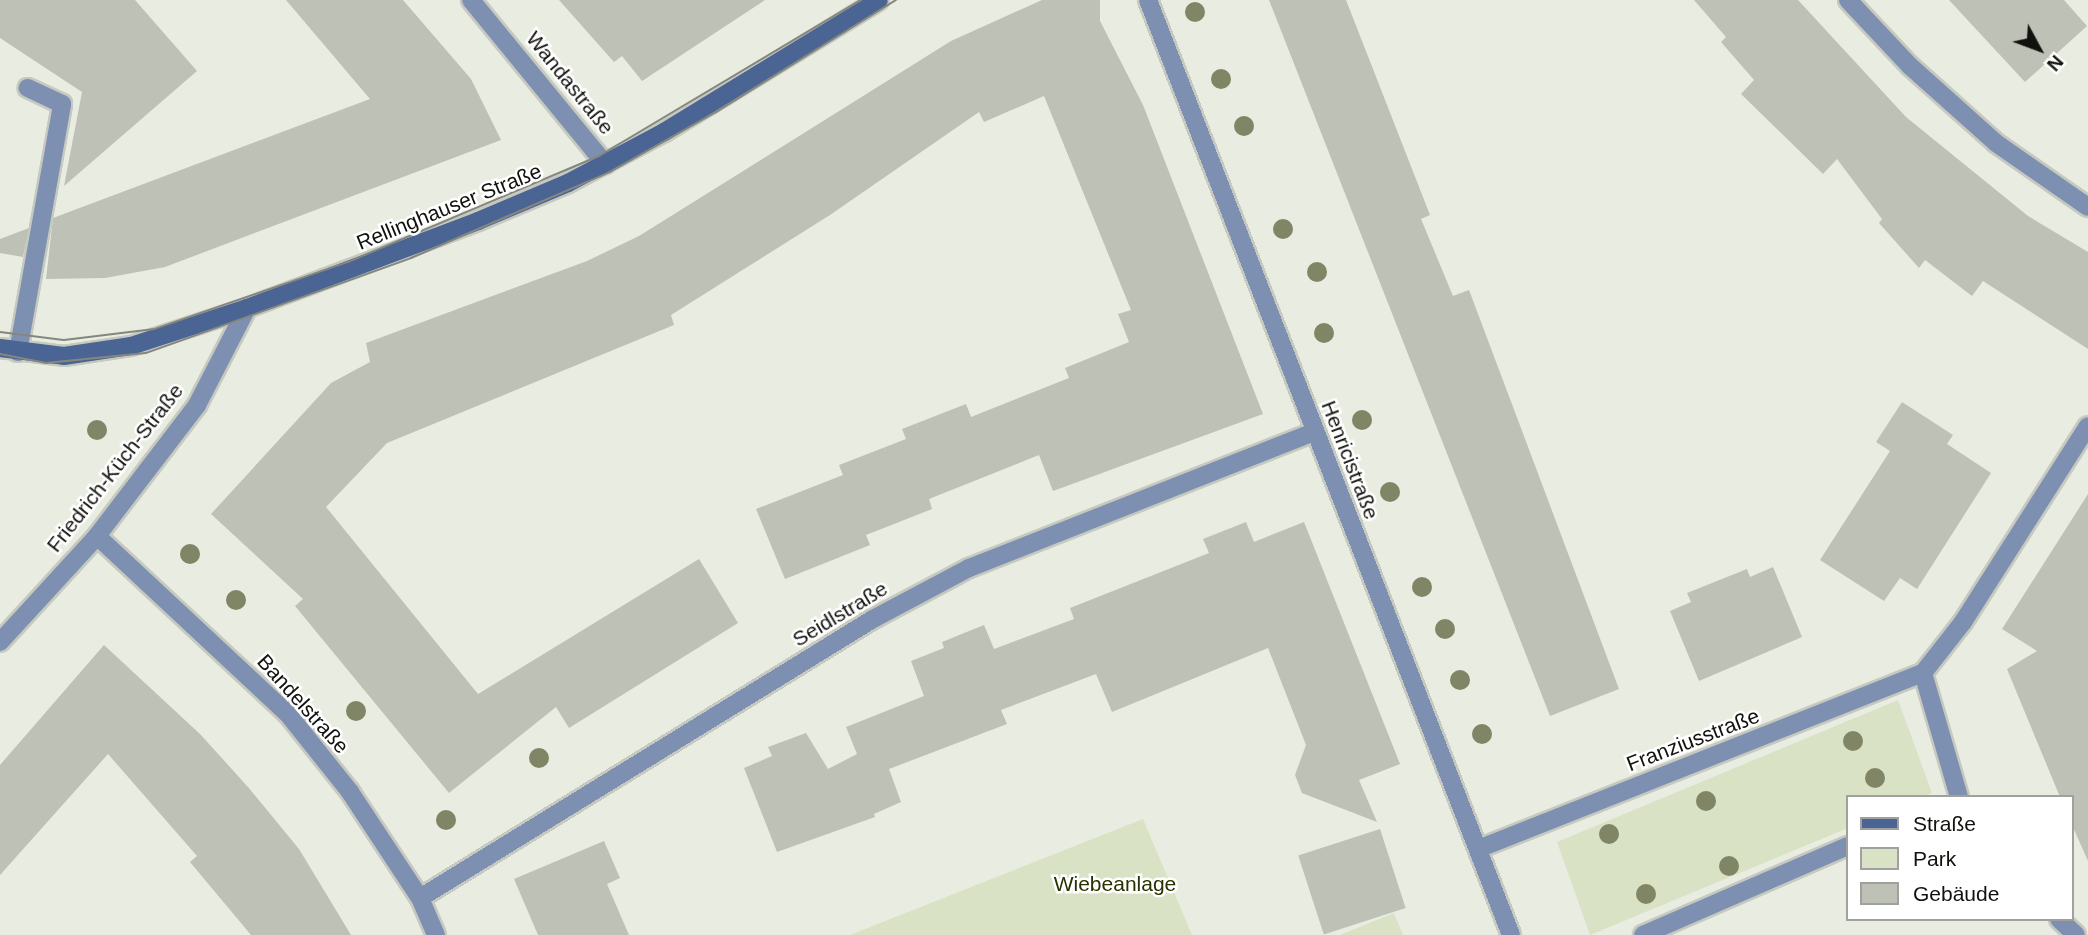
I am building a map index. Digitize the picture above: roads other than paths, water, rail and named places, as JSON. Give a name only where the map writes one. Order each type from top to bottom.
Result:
[{"type":"main road","name":"Rellinghauser Straße","points":[[9,350],[64,356],[112,350],[247,309],[478,221],[605,164],[879,0]]},
{"type":"street","name":"Wandastraße","points":[[471,0],[605,164]]},
{"type":"street","name":"Henricistraße","points":[[1148,0],[1511,935]]},
{"type":"street","points":[[1848,0],[1910,66],[1996,143],[2088,207]]},
{"type":"street","points":[[9,350],[62,104],[29,88]]},
{"type":"street","name":"Friedrich-Küch-Straße","points":[[0,642],[97,536],[197,405],[247,309]]},
{"type":"street","points":[[1958,795],[1923,673],[1963,622],[2088,425]]},
{"type":"street","name":"Seidlstraße","points":[[420,898],[873,619],[969,568],[1314,432]]},
{"type":"street","name":"Bandelstraße","points":[[97,536],[287,713],[350,792],[420,898],[436,935]]},
{"type":"street","name":"Franziusstraße","points":[[1478,849],[1923,673]]},
{"type":"street","points":[[1643,935],[1846,847]]},
{"type":"street","points":[[2061,921],[2076,935]]},
{"type":"tram line","points":[[0,332],[64,340],[154,329],[348,262],[599,156],[861,0]]},
{"type":"tram line","points":[[0,354],[46,363],[146,353],[411,258],[610,172],[716,112],[896,0]]},
{"type":"park label","name":"Wiebeanlage","points":[[1115,884]]}]
